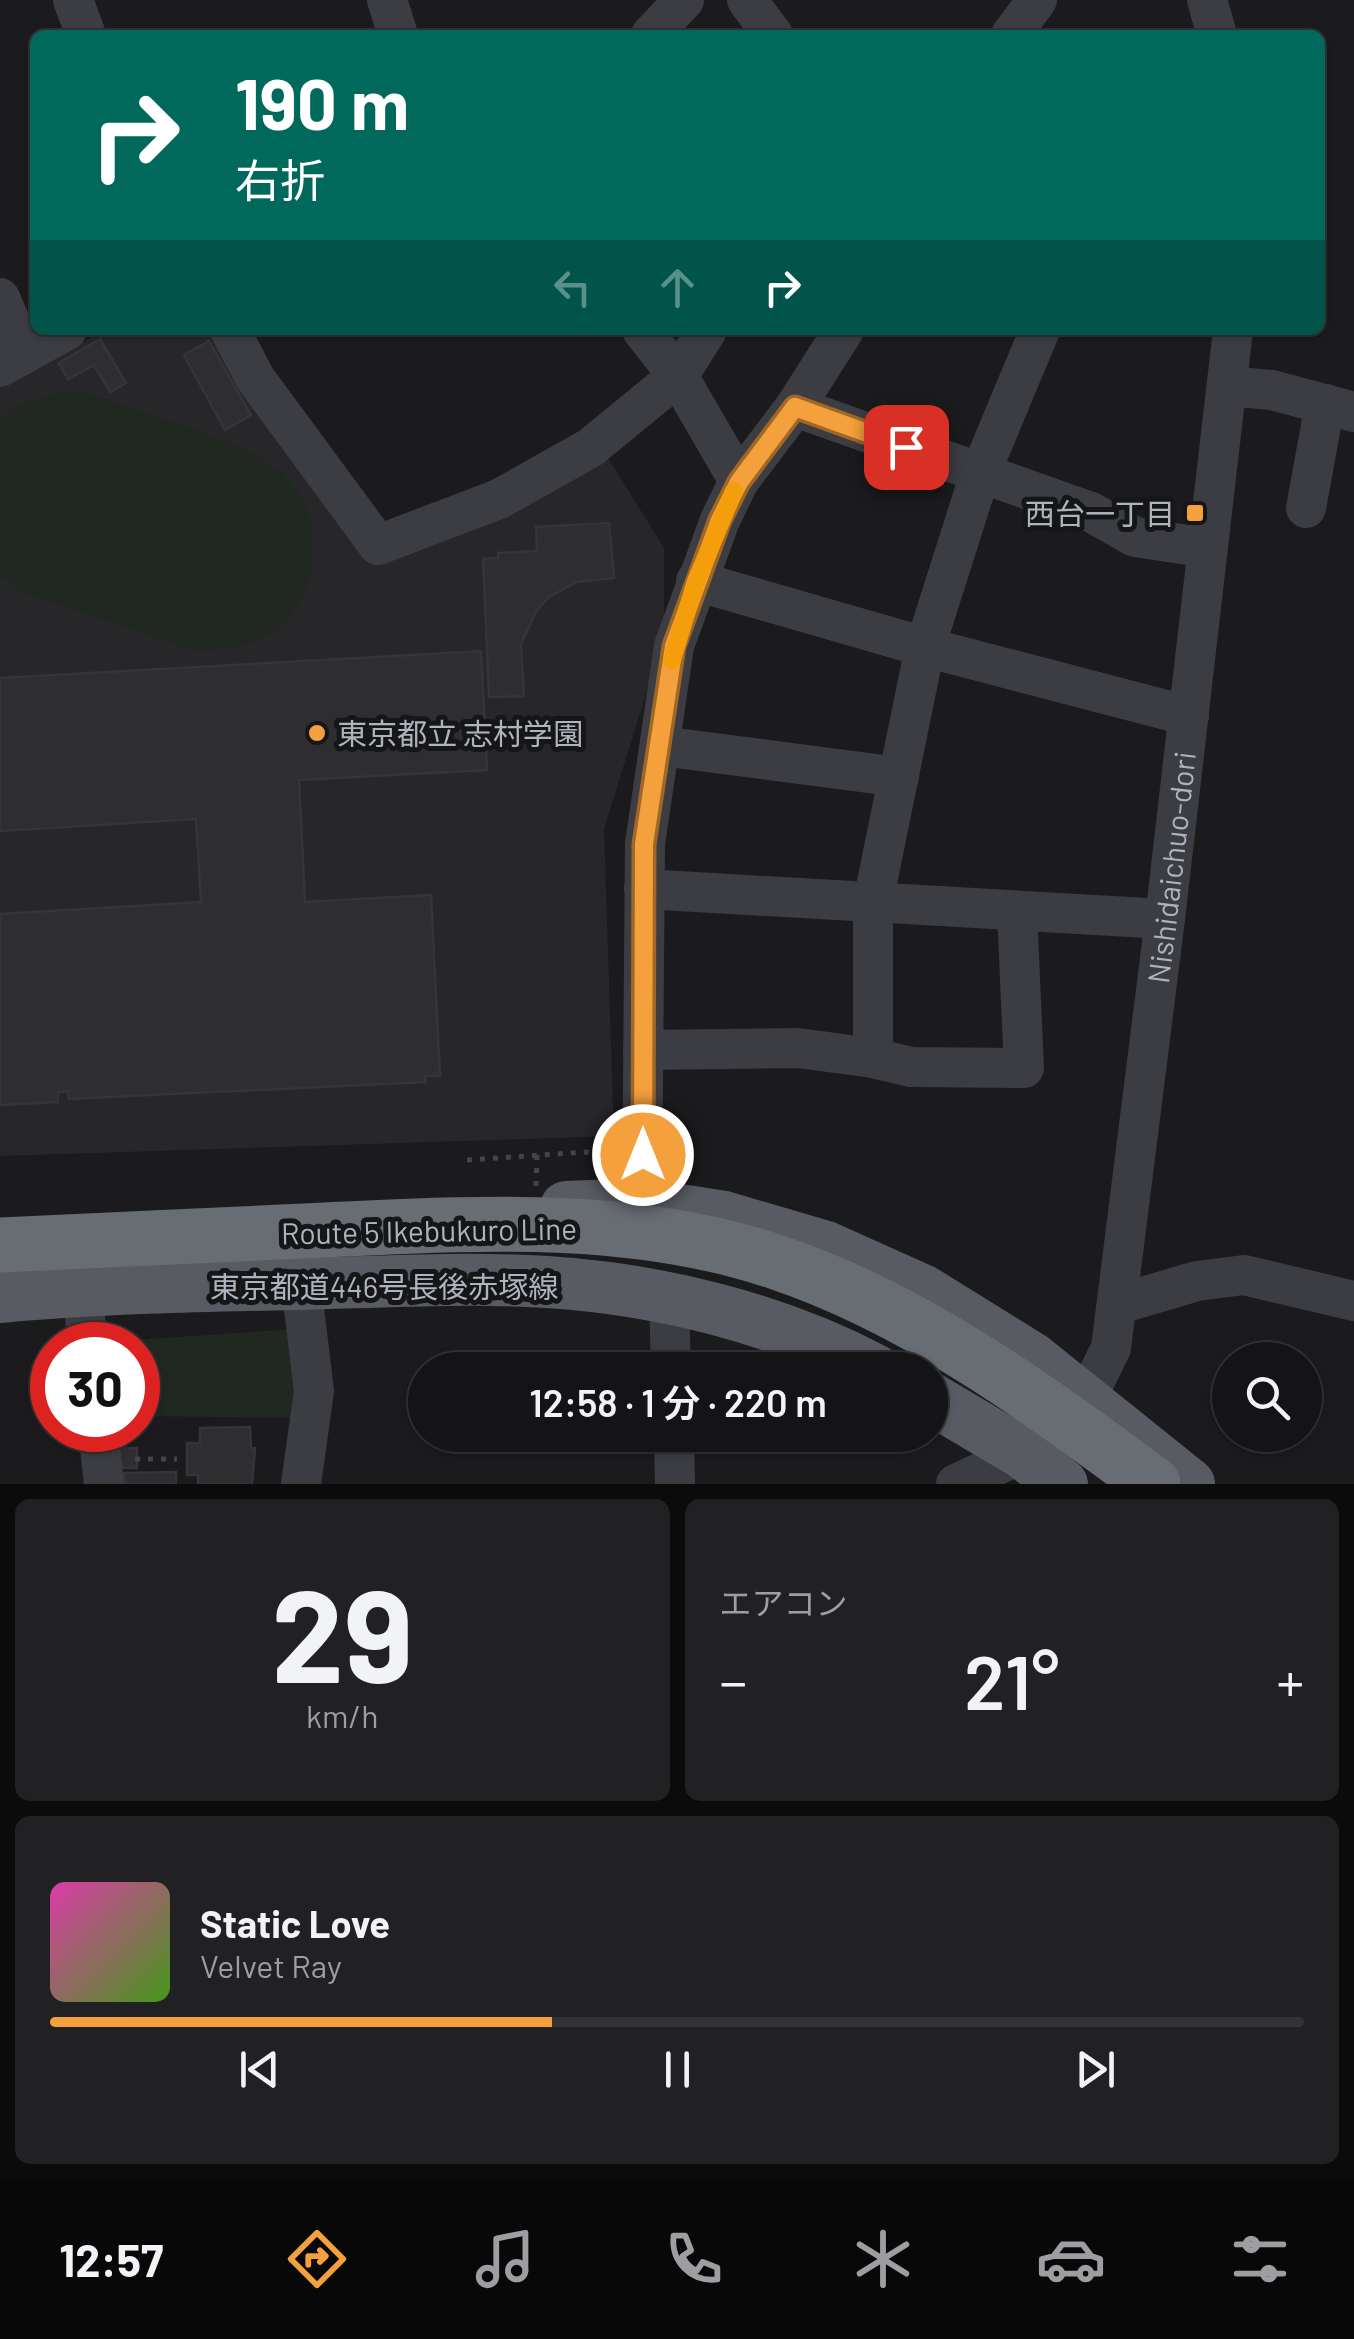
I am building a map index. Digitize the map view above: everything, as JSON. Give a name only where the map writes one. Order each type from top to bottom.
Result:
[{"type":"highway","name":"Route 5 Ikebukuro Line","points":[[0,1245],[502,1224],[593,1226],[713,1244],[837,1285],[937,1337],[1052,1410],[1153,1484]]},
{"type":"highway","name":"Route 5 Ikebukuro Line","points":[[0,1278],[438,1253],[518,1252],[648,1264],[766,1293],[872,1337],[974,1394],[1102,1484]]},
{"type":"main road","points":[[0,1225],[642,1204],[724,1217],[826,1246],[924,1291],[1032,1358],[1189,1484]]},
{"type":"main road","name":"東京都道446号長後赤塚線","points":[[0,1297],[82,1289],[549,1282],[668,1299],[747,1317],[838,1352]]},
{"type":"main road","points":[[948,1409],[1042,1468]]},
{"type":"street","points":[[73,0],[84,30]]},
{"type":"street","points":[[387,0],[396,30]]},
{"type":"street","points":[[656,30],[684,0]]},
{"type":"street","points":[[747,0],[770,30]]},
{"type":"street","points":[[1207,0],[1216,30]]},
{"type":"street","points":[[0,298],[12,360],[58,335]]},
{"type":"street","points":[[232,335],[254,378],[378,544],[499,499],[590,448],[678,376],[704,335]]},
{"type":"street","points":[[646,335],[678,376],[739,482]]},
{"type":"street","points":[[642,1204],[644,844],[674,646],[696,581],[739,482],[795,407],[841,335]]},
{"type":"street","points":[[873,1058],[873,902],[925,647],[980,474],[1038,335]]},
{"type":"street","name":"Nishidaichuo-dori","points":[[1086,1398],[1111,1348],[1118,1304],[1232,335]]},
{"type":"street","points":[[1227,386],[1272,390],[1340,408],[1306,508]]},
{"type":"street","points":[[795,407],[1090,512],[1134,537],[1208,548]]},
{"type":"street","points":[[696,581],[925,647],[1189,716]]},
{"type":"street","points":[[661,746],[898,776]]},
{"type":"street","points":[[644,889],[1165,919]]},
{"type":"street","points":[[643,1050],[798,1048],[911,1067],[1024,1068],[1017,911]]},
{"type":"street","points":[[1118,1304],[1197,1280],[1244,1275],[1352,1310]]},
{"type":"street","points":[[301,1284],[314,1390],[301,1484]]},
{"type":"street","points":[[82,1289],[86,1322]]},
{"type":"street","points":[[668,1299],[670,1352]]},
{"type":"street","points":[[956,1484],[1042,1468],[1086,1398]]},
{"type":"street","points":[[675,1452],[676,1484]]},
{"type":"path","points":[[467,1160],[483,1156],[601,1154]]},
{"type":"path","points":[[107,1458],[177,1459]]},
{"type":"shaded area","name":"東京都立 志村学園","points":[[96,335],[219,335],[376,562],[605,453],[664,548],[664,636],[604,829],[614,1136],[0,1156],[0,388]]},
{"type":"shaded area","points":[[75,392],[223,440],[285,476],[307,511],[313,553],[303,594],[279,627],[238,647],[193,650],[25,593],[0,575],[0,419],[35,399]]},
{"type":"shaded area","points":[[295,1329],[300,1418],[160,1416],[160,1338]]},
{"type":"building","points":[[100,339],[126,383],[110,392],[94,365],[68,379],[59,363]]},
{"type":"building","points":[[209,341],[251,415],[225,430],[184,355]]},
{"type":"building","points":[[609,523],[614,578],[577,582],[549,597],[536,611],[521,644],[524,696],[489,697],[483,559],[498,558],[498,553],[537,551],[536,527]]},
{"type":"building","points":[[481,651],[487,770],[299,780],[305,902],[431,895],[440,1076],[425,1076],[426,1082],[69,1099],[68,1091],[58,1092],[58,1102],[0,1105],[0,914],[201,902],[196,819],[0,831],[0,678]]},
{"type":"building","points":[[250,1427],[251,1448],[255,1448],[252,1484],[198,1484],[198,1475],[187,1475],[187,1443],[200,1443],[200,1428]]},
{"type":"building","points":[[119,1452],[137,1452],[137,1468],[119,1468]]},
{"type":"building","points":[[176,1472],[176,1484],[124,1484],[124,1473]]},
{"type":"slow traffic","points":[[672,660],[696,581],[734,491]]},
{"type":"place","name":"西台一丁目","points":[[1195,513]]},
{"type":"place","name":"東京都立 志村学園","points":[[317,733]]},
{"type":"route","points":[[643,1155],[644,844],[674,646],[696,581],[739,482],[795,407],[906,447]]}]
